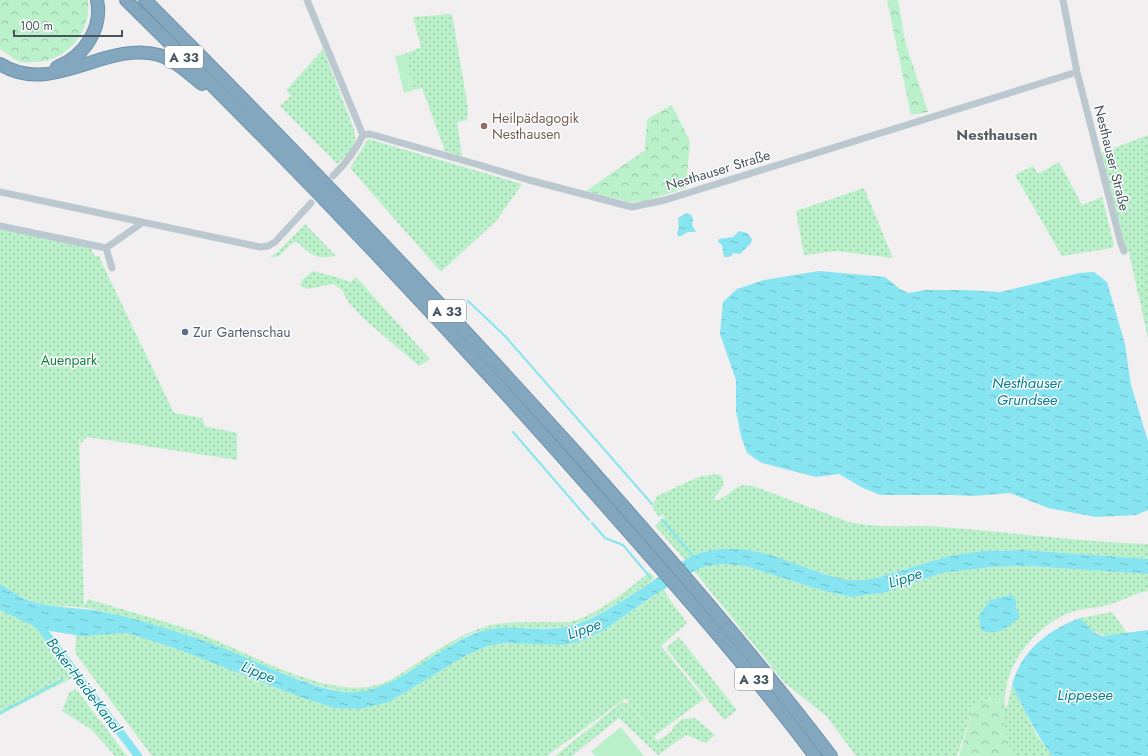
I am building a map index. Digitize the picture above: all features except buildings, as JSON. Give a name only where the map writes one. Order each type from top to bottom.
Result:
[{"type":"highway","points":[[0,60],[16,68],[31,71],[50,69],[66,64],[88,43],[94,32],[97,22],[97,0]]},
{"type":"highway","name":"A 33","points":[[126,0],[241,114],[408,287],[539,429],[704,619],[815,756]]},
{"type":"highway","name":"A 33","points":[[144,0],[361,220],[491,358],[644,530],[718,616],[830,756]]},
{"type":"highway","points":[[0,64],[29,75],[50,74],[108,56],[144,52],[172,61],[241,114]]},
{"type":"street","points":[[307,0],[363,135],[357,148],[333,176]]},
{"type":"street","name":"Nesthauser Straße","points":[[1063,0],[1077,72],[1124,251]]},
{"type":"street","name":"Nesthauser Straße","points":[[363,135],[377,136],[529,180],[632,207],[665,200],[1077,72]]},
{"type":"street","points":[[0,192],[260,247],[268,246],[275,242],[311,203]]},
{"type":"street","points":[[0,226],[106,248],[142,222]]},
{"type":"street","points":[[106,248],[112,268]]},
{"type":"green space","points":[[0,0],[88,0],[86,23],[81,34],[74,43],[66,51],[56,57],[45,61],[18,61],[0,49]]},
{"type":"green space","points":[[887,0],[898,0],[905,41],[928,112],[911,115]]},
{"type":"green space","points":[[452,14],[468,108],[467,120],[457,122],[462,156],[445,151],[422,88],[414,90],[405,54],[421,47],[413,17]]},
{"type":"green space","points":[[323,49],[355,135],[355,141],[352,149],[337,164],[280,106],[291,96],[286,90]]},
{"type":"green space","points":[[405,54],[414,90],[404,93],[395,56]]},
{"type":"green space","points":[[672,105],[690,141],[686,188],[645,201],[630,202],[586,191],[645,150],[647,119]]},
{"type":"green space","points":[[1148,135],[1148,338],[1129,253],[1124,242],[1101,153]]},
{"type":"green space","points":[[368,139],[522,184],[497,220],[441,272],[350,168]]},
{"type":"green space","points":[[1059,162],[1082,205],[1102,197],[1114,245],[1112,248],[1062,256],[1015,175],[1033,166],[1038,174]]},
{"type":"green space","points":[[864,188],[893,258],[837,251],[804,255],[796,211]]},
{"type":"green space","points":[[305,224],[336,256],[318,257],[310,253],[297,242],[290,245],[282,254],[275,257],[270,257],[278,252]]},
{"type":"green space","name":"Auenpark","points":[[0,229],[90,247],[95,256],[99,256],[174,413],[202,418],[205,426],[237,433],[237,460],[87,437],[81,443],[79,437],[84,607],[88,599],[154,619],[193,631],[306,678],[329,685],[351,688],[378,685],[388,681],[449,643],[468,633],[488,626],[518,622],[570,622],[581,619],[602,608],[650,572],[655,578],[610,608],[584,621],[562,627],[504,628],[471,634],[457,641],[399,679],[368,691],[352,692],[340,691],[304,681],[209,643],[156,625],[87,608],[52,606],[38,603],[19,595],[0,584]]},
{"type":"green space","points":[[313,271],[350,282],[356,277],[430,359],[419,366],[363,318],[348,302],[342,290],[333,284],[307,289],[300,285],[303,279]]},
{"type":"green space","points":[[716,474],[722,476],[724,485],[713,500],[722,498],[739,486],[748,485],[849,522],[884,526],[929,526],[1096,541],[1148,544],[1148,559],[1024,550],[982,551],[949,556],[880,577],[864,580],[846,580],[741,549],[719,549],[699,553],[685,560],[655,526],[664,517],[666,518],[663,515],[659,517],[652,507],[657,496],[698,477]]},
{"type":"green space","points":[[724,564],[745,566],[824,591],[851,597],[883,593],[942,573],[992,567],[1027,566],[1148,574],[1148,591],[1108,605],[1074,611],[1049,624],[1037,634],[1018,657],[1007,683],[1005,697],[990,699],[974,707],[957,756],[856,756],[827,717],[784,682],[694,571],[706,566]]},
{"type":"green space","points":[[664,589],[667,596],[687,623],[661,646],[704,699],[654,736],[658,741],[671,732],[674,726],[682,719],[695,718],[715,735],[706,743],[686,735],[658,755],[619,718],[572,756],[555,756],[622,702],[629,703],[652,733],[626,698],[547,756],[152,756],[75,653],[76,635],[127,633],[177,649],[300,697],[389,702],[467,655],[488,646],[604,630]]},
{"type":"green space","points":[[0,610],[31,625],[41,632],[72,678],[0,715]]},
{"type":"green space","points":[[1112,612],[1127,633],[1112,635],[1101,634],[1091,629],[1080,618]]},
{"type":"green space","points":[[679,637],[737,710],[724,720],[666,648]]},
{"type":"green space","points":[[1012,685],[1036,734],[1052,756],[1013,756],[1008,744],[1004,726],[1004,707],[1007,707]]},
{"type":"green space","points":[[76,689],[127,756],[115,756],[92,730],[62,711],[69,693]]},
{"type":"green space","points":[[1005,697],[1005,727],[1013,756],[959,756],[974,707],[990,699]]},
{"type":"green space","points":[[621,727],[644,756],[595,756],[591,751]]},
{"type":"water","points":[[687,213],[691,215],[693,219],[692,225],[696,232],[688,232],[679,237],[677,234],[679,226],[678,218]]},
{"type":"water","points":[[739,231],[747,233],[752,239],[751,243],[740,254],[734,253],[729,257],[724,257],[722,245],[718,242],[719,239],[733,237]]},
{"type":"water","name":"Nesthauser Grundsee","points":[[819,271],[885,277],[900,289],[908,293],[925,290],[1000,292],[1079,273],[1094,272],[1107,282],[1125,344],[1131,385],[1148,441],[1148,510],[1136,515],[1096,517],[1048,508],[1010,493],[973,496],[880,495],[863,488],[839,474],[816,477],[762,463],[747,453],[741,436],[736,411],[736,380],[720,334],[723,302],[737,289],[764,280]]},
{"type":"water","name":"Lippe","points":[[719,549],[741,549],[768,554],[821,573],[846,580],[864,580],[880,577],[949,556],[982,551],[1024,550],[1148,559],[1148,574],[1027,566],[992,567],[942,573],[883,593],[851,597],[824,591],[745,566],[724,564],[706,566],[694,571],[656,594],[604,630],[582,641],[562,645],[506,643],[488,646],[467,655],[389,702],[360,709],[335,708],[300,697],[177,649],[127,633],[81,636],[44,630],[41,632],[31,625],[0,610],[0,584],[33,602],[51,606],[100,611],[124,616],[167,628],[209,643],[307,683],[341,692],[356,692],[387,684],[401,677],[456,642],[483,631],[507,627],[542,629],[566,627],[580,623],[611,608],[685,560],[699,553]]},
{"type":"water","points":[[1012,595],[1016,600],[1016,608],[1020,617],[1007,627],[997,632],[987,632],[981,630],[979,615],[990,600]]},
{"type":"water","name":"Lippesee","points":[[1080,618],[1095,633],[1102,636],[1148,630],[1148,756],[1052,756],[1035,730],[1012,685],[1022,662],[1037,643],[1057,629]]},
{"type":"waterway","points":[[468,301],[505,336],[652,504]]},
{"type":"waterway","points":[[513,432],[589,520]]},
{"type":"waterway","points":[[662,520],[695,558]]},
{"type":"waterway","points":[[592,523],[605,538],[623,545],[650,577]]},
{"type":"waterway","name":"Boker-Heide-Kanal","points":[[37,622],[138,756]]},
{"type":"waterway","points":[[0,713],[62,680]]},
{"type":"place","name":"Heilpädagogik Nesthausen","points":[[484,126]]},
{"type":"place","name":"Zur Gartenschau","points":[[185,332]]},
{"type":"district","name":"Nesthausen","points":[[997,135]]}]
